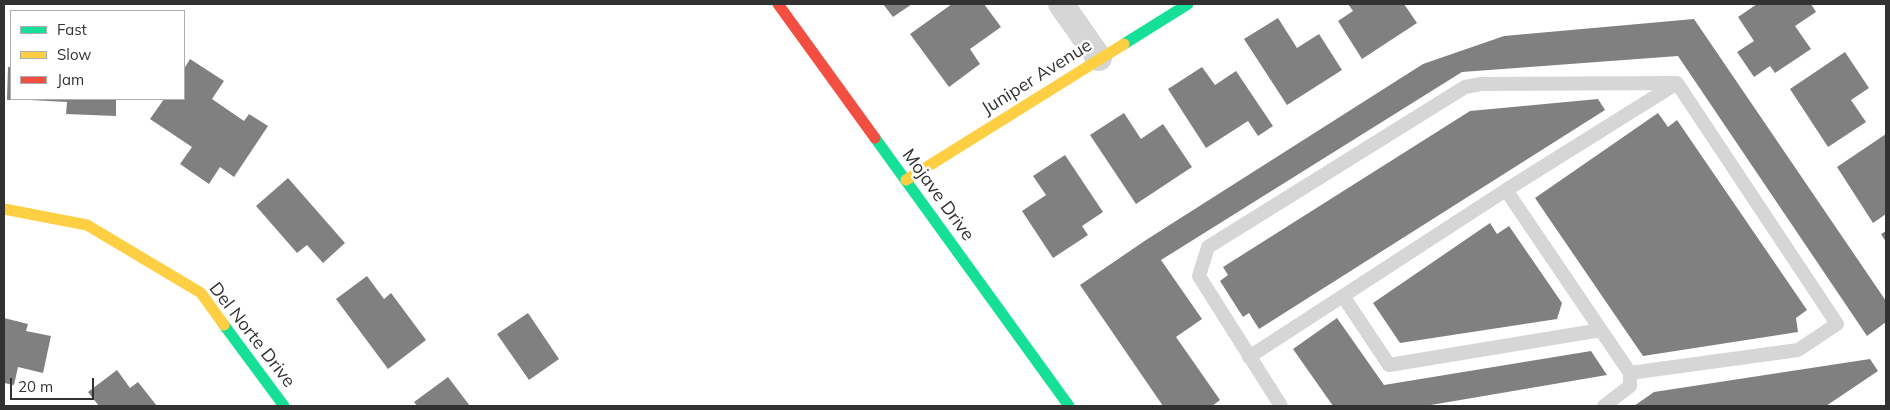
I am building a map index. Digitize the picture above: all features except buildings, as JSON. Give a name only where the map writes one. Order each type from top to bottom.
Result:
[{"type":"street","name":"Mojave Drive","points":[[778,4],[1069,406]]},
{"type":"street","points":[[1061,4],[1099,58]]},
{"type":"street","name":"Juniper Avenue","points":[[906,180],[1188,4]]},
{"type":"street","name":"Del Norte Drive","points":[[4,209],[88,225],[201,293],[284,406]]},
{"type":"lane","points":[[1249,357],[1506,190],[1677,83]]},
{"type":"lane","points":[[1281,406],[1199,276],[1208,247],[1465,87],[1481,84],[1677,83]]},
{"type":"lane","points":[[1630,373],[1798,350],[1837,324],[1677,83]]},
{"type":"lane","points":[[1506,190],[1630,373],[1630,386],[1604,406]]},
{"type":"lane","points":[[1343,296],[1389,365],[1601,330]]},
{"type":"traffic: fast","points":[[1124,44],[1188,4]]},
{"type":"traffic: fast","points":[[875,138],[1069,406]]},
{"type":"traffic: fast","points":[[224,325],[284,406]]},
{"type":"traffic: slow","points":[[906,180],[1124,44]]},
{"type":"traffic: slow","points":[[4,209],[87,225],[201,293],[224,325]]},
{"type":"traffic: jam","points":[[778,4],[875,138]]}]
